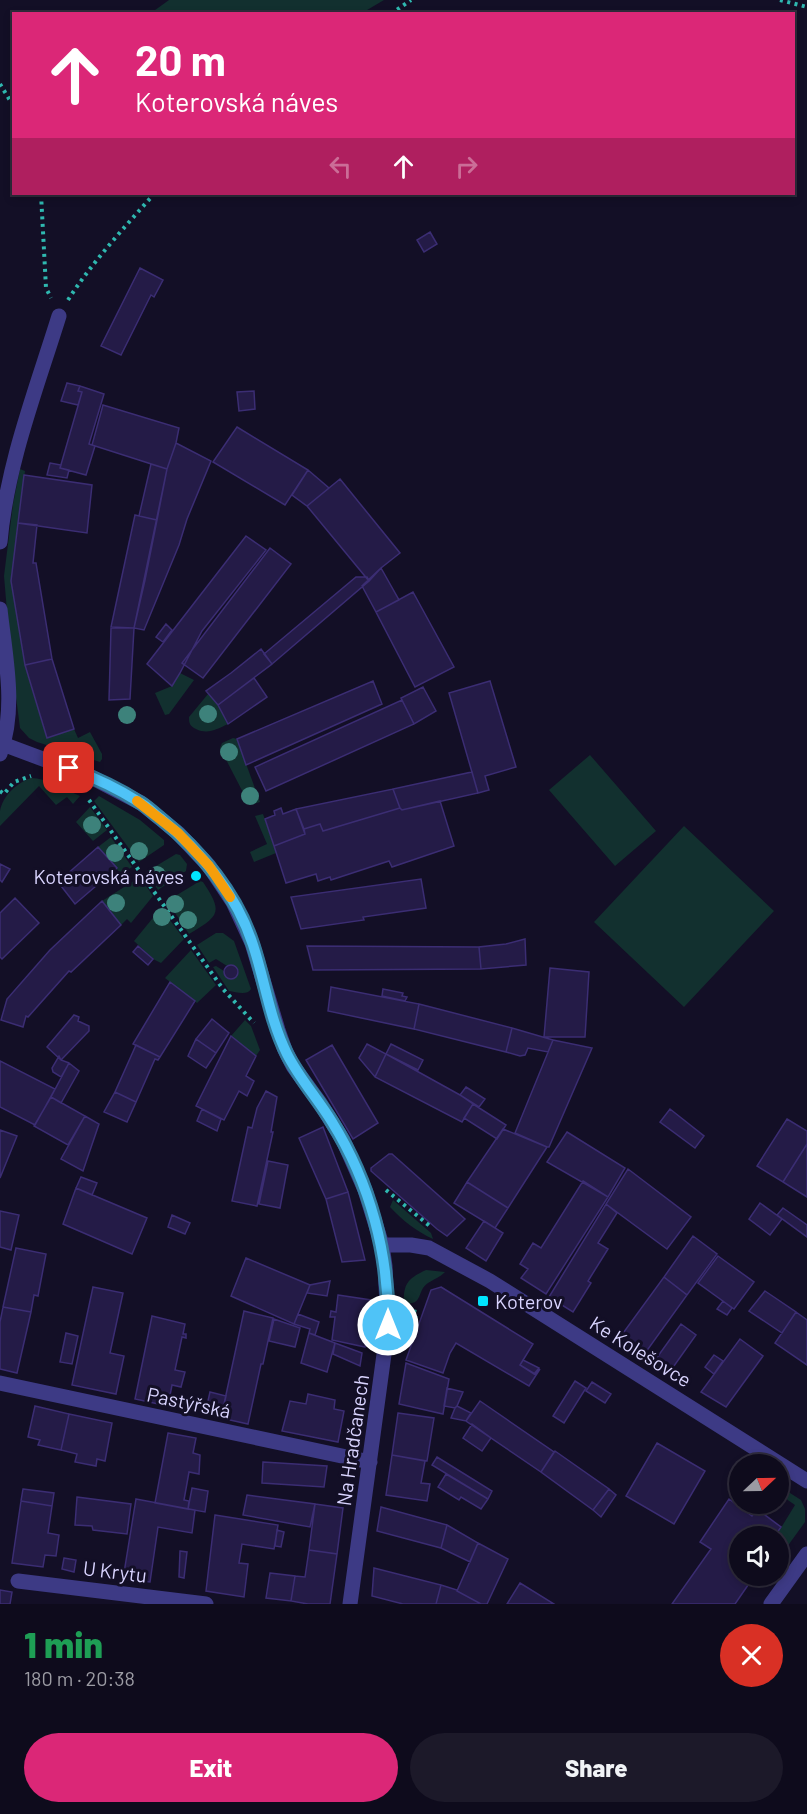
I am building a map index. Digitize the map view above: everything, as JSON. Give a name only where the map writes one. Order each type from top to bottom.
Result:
[{"type":"street","points":[[0,542],[19,444],[59,316]]},
{"type":"street","points":[[0,609],[10,705],[1,747],[91,777],[141,803],[178,833],[209,866],[233,902],[252,943],[285,1050],[293,1066],[332,1122],[350,1156],[365,1190],[382,1245]]},
{"type":"street","name":"Ke Kolešovce","points":[[382,1245],[405,1244],[429,1248],[490,1281],[807,1481]]},
{"type":"street","name":"Na Hradčanech","points":[[350,1604],[388,1325],[387,1283],[382,1245]]},
{"type":"street","name":"Pastýřská","points":[[0,1383],[370,1462]]},
{"type":"street","points":[[771,1604],[807,1554]]},
{"type":"street","name":"U Krytu","points":[[18,1581],[206,1604]]},
{"type":"path","points":[[394,12],[411,0]]},
{"type":"path","points":[[780,0],[807,7]]},
{"type":"path","points":[[0,84],[12,104]]},
{"type":"path","points":[[41,195],[46,288],[59,316]]},
{"type":"path","points":[[59,316],[81,280],[153,195]]},
{"type":"path","points":[[0,791],[4,794],[14,782],[26,776],[35,775]]},
{"type":"path","points":[[87,795],[223,989],[256,1026]]},
{"type":"green space","points":[[169,0],[384,0],[364,12],[152,12]]},
{"type":"green space","points":[[20,469],[25,471],[18,523],[25,666],[47,738],[74,729],[78,738],[90,732],[102,754],[100,762],[37,742],[29,738],[20,728],[4,576]]},
{"type":"green space","points":[[180,673],[194,680],[169,714],[165,715],[155,693],[172,686]]},
{"type":"green space","points":[[208,694],[218,705],[228,724],[212,731],[191,726],[189,717]]},
{"type":"green space","points":[[233,738],[237,739],[260,802],[253,804],[248,802],[220,748],[222,743]]},
{"type":"green space","points":[[590,755],[656,831],[615,866],[549,790]]},
{"type":"green space","points":[[31,778],[50,782],[80,796],[73,804],[67,797],[56,805],[39,786],[0,826],[0,811],[7,795],[16,786]]},
{"type":"green space","points":[[99,796],[140,820],[164,840],[164,845],[139,862],[94,801]]},
{"type":"green space","points":[[90,807],[107,830],[93,841],[76,822]]},
{"type":"green space","points":[[263,814],[276,853],[254,862],[250,852],[267,844],[255,816]]},
{"type":"green space","points":[[684,826],[774,911],[684,1007],[594,922]]},
{"type":"green space","points":[[111,837],[132,867],[121,874],[98,847]]},
{"type":"green space","points":[[176,854],[180,855],[187,864],[186,871],[158,890],[146,872]]},
{"type":"green space","points":[[140,877],[153,896],[131,923],[127,919],[121,925],[102,901]]},
{"type":"green space","points":[[200,881],[203,882],[214,900],[215,912],[212,918],[189,934],[167,901]]},
{"type":"green space","points":[[161,908],[184,939],[161,963],[153,959],[134,941]]},
{"type":"green space","points":[[216,933],[223,933],[234,941],[251,989],[249,991],[241,993],[229,991],[213,967],[216,966],[224,971],[227,978],[234,978],[239,972],[236,966],[227,966],[216,959],[209,963],[197,945]]},
{"type":"green space","points":[[191,950],[216,985],[197,1003],[165,978]]},
{"type":"green space","points":[[245,1020],[251,1026],[260,1050],[256,1056],[231,1036]]},
{"type":"green space","points":[[393,1200],[431,1233],[433,1239],[415,1229],[395,1212],[390,1207]]},
{"type":"green space","points":[[426,1270],[445,1272],[424,1286],[417,1300],[404,1303],[408,1282]]},
{"type":"green space","points":[[789,1492],[801,1500],[805,1509],[805,1522],[789,1544],[789,1526],[782,1526],[795,1505],[789,1501]]},
{"type":"building","points":[[430,232],[437,244],[424,252],[417,240]]},
{"type":"building","points":[[140,268],[163,280],[154,297],[151,295],[121,355],[101,346]]},
{"type":"building","points":[[67,383],[80,386],[78,391],[82,392],[78,405],[61,401]]},
{"type":"building","points":[[80,386],[104,394],[89,444],[95,446],[86,475],[60,468],[82,392],[78,391]]},
{"type":"building","points":[[254,391],[255,409],[239,411],[237,392]]},
{"type":"building","points":[[103,405],[179,428],[167,469],[92,445]]},
{"type":"building","points":[[237,427],[308,470],[285,505],[213,462]]},
{"type":"building","points":[[176,443],[211,461],[144,630],[134,628],[167,469]]},
{"type":"building","points":[[50,463],[61,465],[60,468],[69,470],[67,478],[47,475]]},
{"type":"building","points":[[151,464],[167,469],[157,520],[139,516]]},
{"type":"building","points":[[308,470],[329,488],[307,506],[292,495]]},
{"type":"building","points":[[24,475],[92,485],[87,533],[18,523]]},
{"type":"building","points":[[340,479],[400,553],[369,581],[307,506]]},
{"type":"building","points":[[135,515],[157,520],[145,580],[134,628],[111,627]]},
{"type":"building","points":[[18,523],[37,525],[33,563],[36,563],[52,659],[25,665],[11,581]]},
{"type":"building","points":[[246,536],[266,550],[202,631],[172,686],[147,664]]},
{"type":"building","points":[[270,548],[291,564],[203,678],[182,663]]},
{"type":"building","points":[[381,568],[399,600],[376,612],[362,586]]},
{"type":"building","points":[[356,577],[367,577],[369,581],[272,664],[264,654]]},
{"type":"building","points":[[413,592],[454,667],[415,687],[376,612]]},
{"type":"building","points":[[166,624],[172,630],[163,642],[156,637]]},
{"type":"building","points":[[111,628],[134,628],[130,699],[109,700]]},
{"type":"building","points":[[261,649],[272,664],[218,705],[206,691]]},
{"type":"building","points":[[52,659],[74,729],[47,738],[25,665]]},
{"type":"building","points":[[254,678],[267,697],[228,724],[218,705]]},
{"type":"building","points":[[373,681],[382,704],[246,765],[237,739]]},
{"type":"building","points":[[490,681],[516,767],[485,776],[489,790],[478,793],[449,693]]},
{"type":"building","points":[[423,687],[436,711],[414,724],[401,698]]},
{"type":"building","points":[[402,700],[414,724],[266,791],[255,767]]},
{"type":"building","points":[[472,772],[478,793],[402,810],[393,789]]},
{"type":"building","points":[[393,789],[400,808],[323,831],[320,824],[304,829],[296,809]]},
{"type":"building","points":[[440,801],[454,846],[392,867],[389,861],[331,880],[330,877],[318,881],[316,874],[286,883],[274,846],[305,834],[304,829],[320,824],[323,831],[400,808],[402,810]]},
{"type":"building","points":[[281,808],[283,814],[296,809],[305,834],[274,846],[265,819],[275,815],[274,811]]},
{"type":"building","points":[[98,847],[117,868],[75,904],[58,882]]},
{"type":"building","points":[[0,864],[10,869],[2,882],[0,880]]},
{"type":"building","points":[[421,879],[426,908],[301,929],[291,897]]},
{"type":"building","points":[[15,898],[39,923],[2,959],[0,957],[0,913]]},
{"type":"building","points":[[102,901],[121,925],[71,972],[69,971],[28,1017],[26,1016],[23,1027],[1,1020],[7,999],[50,950]]},
{"type":"building","points":[[525,939],[526,965],[481,969],[479,947]]},
{"type":"building","points":[[138,946],[153,959],[148,965],[133,952]]},
{"type":"building","points":[[307,946],[479,947],[481,969],[313,970]]},
{"type":"building","points":[[231,965],[236,967],[238,972],[236,977],[231,979],[226,977],[224,972],[226,967]]},
{"type":"building","points":[[550,968],[589,972],[585,1037],[544,1037]]},
{"type":"building","points":[[170,982],[195,1001],[160,1057],[133,1044]]},
{"type":"building","points":[[331,987],[419,1004],[414,1029],[328,1011]]},
{"type":"building","points":[[383,989],[403,993],[402,996],[407,997],[405,1001],[382,996]]},
{"type":"building","points":[[419,1004],[512,1028],[506,1052],[414,1029]]},
{"type":"building","points":[[74,1015],[79,1017],[78,1021],[89,1026],[89,1031],[61,1060],[47,1047]]},
{"type":"building","points":[[212,1019],[229,1033],[216,1053],[196,1039]]},
{"type":"building","points":[[512,1028],[553,1040],[548,1052],[528,1048],[525,1055],[520,1056],[506,1052]]},
{"type":"building","points":[[231,1036],[256,1056],[246,1076],[254,1081],[247,1096],[239,1091],[224,1120],[196,1106]]},
{"type":"building","points":[[196,1039],[216,1053],[206,1068],[188,1056]]},
{"type":"building","points":[[553,1040],[592,1048],[549,1147],[547,1147],[515,1133]]},
{"type":"building","points":[[367,1044],[386,1054],[375,1077],[359,1058]]},
{"type":"building","points":[[391,1044],[423,1060],[418,1070],[386,1054]]},
{"type":"building","points":[[136,1045],[160,1057],[158,1060],[155,1059],[136,1102],[115,1092]]},
{"type":"building","points":[[332,1045],[378,1123],[353,1139],[306,1060]]},
{"type":"building","points":[[386,1054],[473,1104],[462,1122],[375,1077]]},
{"type":"building","points":[[59,1056],[61,1060],[69,1063],[61,1077],[53,1072],[52,1068]]},
{"type":"building","points":[[0,1061],[55,1089],[35,1125],[0,1107]]},
{"type":"building","points":[[69,1063],[79,1071],[61,1103],[51,1097]]},
{"type":"building","points":[[466,1087],[485,1099],[479,1107],[460,1095]]},
{"type":"building","points":[[266,1091],[277,1097],[271,1132],[273,1132],[257,1206],[232,1201],[248,1127],[252,1128],[257,1108]]},
{"type":"building","points":[[115,1092],[136,1102],[127,1122],[104,1112]]},
{"type":"building","points":[[51,1097],[85,1116],[68,1145],[34,1126]]},
{"type":"building","points":[[473,1104],[506,1125],[497,1139],[464,1118]]},
{"type":"building","points":[[202,1109],[221,1119],[217,1131],[197,1121]]},
{"type":"building","points":[[670,1109],[704,1136],[695,1148],[660,1122]]},
{"type":"building","points":[[85,1116],[99,1124],[83,1171],[61,1159]]},
{"type":"building","points":[[787,1119],[807,1131],[807,1144],[783,1182],[757,1166]]},
{"type":"building","points":[[323,1127],[348,1192],[326,1199],[299,1138]]},
{"type":"building","points":[[503,1129],[547,1147],[508,1208],[467,1182]]},
{"type":"building","points":[[0,1130],[17,1136],[0,1178]]},
{"type":"building","points":[[567,1132],[625,1168],[608,1197],[547,1162]]},
{"type":"building","points":[[807,1144],[807,1197],[783,1182]]},
{"type":"building","points":[[392,1154],[465,1219],[447,1236],[371,1171],[371,1168]]},
{"type":"building","points":[[268,1161],[288,1165],[280,1208],[259,1204]]},
{"type":"building","points":[[628,1169],[691,1217],[667,1249],[606,1204]]},
{"type":"building","points":[[81,1177],[97,1183],[92,1195],[76,1188]]},
{"type":"building","points":[[583,1181],[608,1197],[546,1294],[521,1278],[528,1269],[520,1264],[533,1243],[541,1248]]},
{"type":"building","points":[[467,1182],[508,1208],[495,1228],[454,1203]]},
{"type":"building","points":[[76,1188],[147,1218],[132,1254],[63,1224]]},
{"type":"building","points":[[348,1192],[365,1260],[342,1262],[326,1199]]},
{"type":"building","points":[[760,1203],[782,1219],[770,1235],[749,1219]]},
{"type":"building","points":[[606,1204],[617,1213],[598,1243],[608,1249],[588,1281],[591,1283],[573,1312],[549,1297]]},
{"type":"building","points":[[783,1208],[807,1225],[807,1237],[777,1215]]},
{"type":"building","points":[[0,1211],[19,1215],[11,1250],[0,1247]]},
{"type":"building","points":[[172,1215],[190,1223],[185,1234],[168,1227]]},
{"type":"building","points":[[484,1221],[503,1233],[486,1261],[466,1248]]},
{"type":"building","points":[[693,1236],[717,1254],[687,1295],[664,1277]]},
{"type":"building","points":[[16,1248],[46,1254],[38,1296],[34,1295],[31,1312],[3,1307]]},
{"type":"building","points":[[718,1256],[754,1282],[734,1309],[698,1283]]},
{"type":"building","points":[[246,1258],[310,1285],[294,1324],[231,1296]]},
{"type":"building","points":[[664,1277],[687,1295],[643,1356],[618,1340]]},
{"type":"building","points":[[330,1281],[327,1296],[307,1293],[310,1285]]},
{"type":"building","points":[[93,1287],[123,1293],[110,1353],[124,1356],[116,1394],[72,1385]]},
{"type":"building","points":[[441,1287],[533,1344],[520,1365],[535,1374],[540,1369],[529,1386],[456,1343],[443,1373],[406,1360],[431,1290]]},
{"type":"building","points":[[765,1291],[796,1312],[782,1333],[749,1311]]},
{"type":"building","points":[[338,1295],[371,1300],[365,1347],[332,1340],[335,1317],[330,1317],[331,1311],[336,1312]]},
{"type":"building","points":[[723,1301],[732,1308],[727,1315],[717,1309]]},
{"type":"building","points":[[3,1307],[31,1312],[17,1373],[0,1369],[0,1322]]},
{"type":"building","points":[[244,1311],[273,1318],[248,1424],[221,1418]]},
{"type":"building","points":[[796,1312],[807,1320],[807,1365],[775,1343]]},
{"type":"building","points":[[298,1314],[319,1322],[315,1335],[309,1333],[310,1329],[294,1324]]},
{"type":"building","points":[[152,1316],[185,1324],[183,1334],[186,1334],[186,1338],[182,1337],[175,1370],[185,1372],[181,1387],[172,1385],[168,1406],[135,1399]]},
{"type":"building","points":[[274,1319],[300,1328],[295,1347],[269,1341]]},
{"type":"building","points":[[681,1324],[696,1335],[669,1373],[653,1363]]},
{"type":"building","points":[[66,1333],[78,1336],[72,1364],[60,1362]]},
{"type":"building","points":[[309,1333],[335,1343],[327,1372],[301,1363]]},
{"type":"building","points":[[740,1339],[763,1356],[726,1407],[701,1392]]},
{"type":"building","points":[[335,1343],[362,1353],[360,1366],[333,1354]]},
{"type":"building","points":[[714,1355],[723,1361],[714,1374],[705,1367]]},
{"type":"building","points":[[523,1360],[539,1368],[534,1374],[520,1365]]},
{"type":"building","points":[[406,1363],[449,1379],[443,1414],[399,1404]]},
{"type":"building","points":[[575,1381],[586,1388],[564,1423],[553,1416]]},
{"type":"building","points":[[592,1382],[611,1394],[605,1403],[586,1391]]},
{"type":"building","points":[[447,1388],[463,1392],[455,1408],[444,1406]]},
{"type":"building","points":[[210,1392],[226,1396],[221,1418],[205,1414]]},
{"type":"building","points":[[308,1394],[335,1400],[334,1409],[344,1411],[338,1442],[282,1431],[290,1401],[306,1404]]},
{"type":"building","points":[[480,1401],[554,1452],[541,1472],[466,1421]]},
{"type":"building","points":[[35,1406],[69,1414],[61,1450],[38,1445],[40,1440],[28,1437]]},
{"type":"building","points":[[457,1406],[471,1413],[466,1421],[451,1418]]},
{"type":"building","points":[[398,1413],[434,1418],[427,1461],[392,1455]]},
{"type":"building","points":[[69,1414],[112,1423],[105,1461],[97,1459],[96,1466],[75,1462],[77,1454],[61,1450]]},
{"type":"building","points":[[472,1424],[491,1438],[482,1451],[463,1438]]},
{"type":"building","points":[[168,1433],[196,1438],[193,1453],[200,1455],[199,1474],[189,1472],[184,1500],[189,1501],[188,1509],[155,1503]]},
{"type":"building","points":[[657,1443],[705,1471],[674,1524],[626,1496]]},
{"type":"building","points":[[555,1451],[609,1489],[593,1510],[541,1472]]},
{"type":"building","points":[[392,1455],[425,1461],[421,1483],[430,1484],[427,1501],[386,1495]]},
{"type":"building","points":[[437,1457],[492,1491],[488,1499],[432,1465]]},
{"type":"building","points":[[263,1462],[327,1466],[324,1487],[262,1483]]},
{"type":"building","points":[[446,1474],[488,1499],[481,1509],[461,1497],[459,1500],[438,1487]]},
{"type":"building","points":[[192,1488],[208,1491],[205,1512],[188,1509]]},
{"type":"building","points":[[23,1489],[54,1493],[52,1506],[21,1501]]},
{"type":"building","points":[[609,1489],[616,1495],[601,1517],[593,1510]]},
{"type":"building","points":[[247,1495],[315,1504],[310,1527],[243,1515]]},
{"type":"building","points":[[77,1497],[131,1504],[127,1534],[93,1530],[92,1526],[75,1525]]},
{"type":"building","points":[[136,1499],[195,1510],[192,1533],[158,1527],[150,1582],[123,1579]]},
{"type":"building","points":[[729,1499],[729,1514],[752,1516],[764,1514],[780,1526],[729,1526],[729,1586],[747,1586],[735,1604],[672,1604],[711,1549],[700,1542]]},
{"type":"building","points":[[21,1501],[52,1506],[48,1533],[59,1535],[56,1556],[45,1555],[43,1567],[12,1563]]},
{"type":"building","points":[[315,1504],[343,1508],[337,1554],[309,1550]]},
{"type":"building","points":[[381,1507],[447,1525],[441,1548],[377,1531]]},
{"type":"building","points":[[215,1515],[278,1525],[274,1549],[242,1544],[239,1563],[248,1564],[244,1597],[206,1591]]},
{"type":"building","points":[[447,1525],[478,1543],[470,1562],[441,1548]]},
{"type":"building","points":[[277,1530],[284,1532],[281,1547],[275,1546]]},
{"type":"building","points":[[478,1543],[508,1559],[487,1604],[481,1604],[457,1591]]},
{"type":"building","points":[[309,1550],[337,1554],[330,1604],[291,1601],[295,1576],[305,1577]]},
{"type":"building","points":[[180,1551],[187,1552],[184,1578],[179,1577]]},
{"type":"building","points":[[64,1558],[76,1560],[74,1572],[62,1569]]},
{"type":"building","points":[[374,1568],[441,1585],[436,1604],[403,1604],[372,1596]]},
{"type":"building","points":[[270,1573],[295,1576],[291,1601],[266,1598]]},
{"type":"building","points":[[520,1583],[554,1604],[507,1604]]},
{"type":"building","points":[[441,1585],[457,1590],[481,1604],[436,1604]]},
{"type":"building","points":[[0,1590],[12,1592],[10,1604],[0,1604]]},
{"type":"slow traffic","points":[[137,801],[178,833],[209,866],[230,897]]},
{"type":"place","name":"Koterovská náves","points":[[196,876]]},
{"type":"place","name":"Koterov","points":[[483,1301]]},
{"type":"route","points":[[69,768],[141,803],[178,833],[209,866],[233,902],[252,943],[285,1050],[293,1066],[343,1140],[365,1190],[382,1245],[388,1325]]}]
